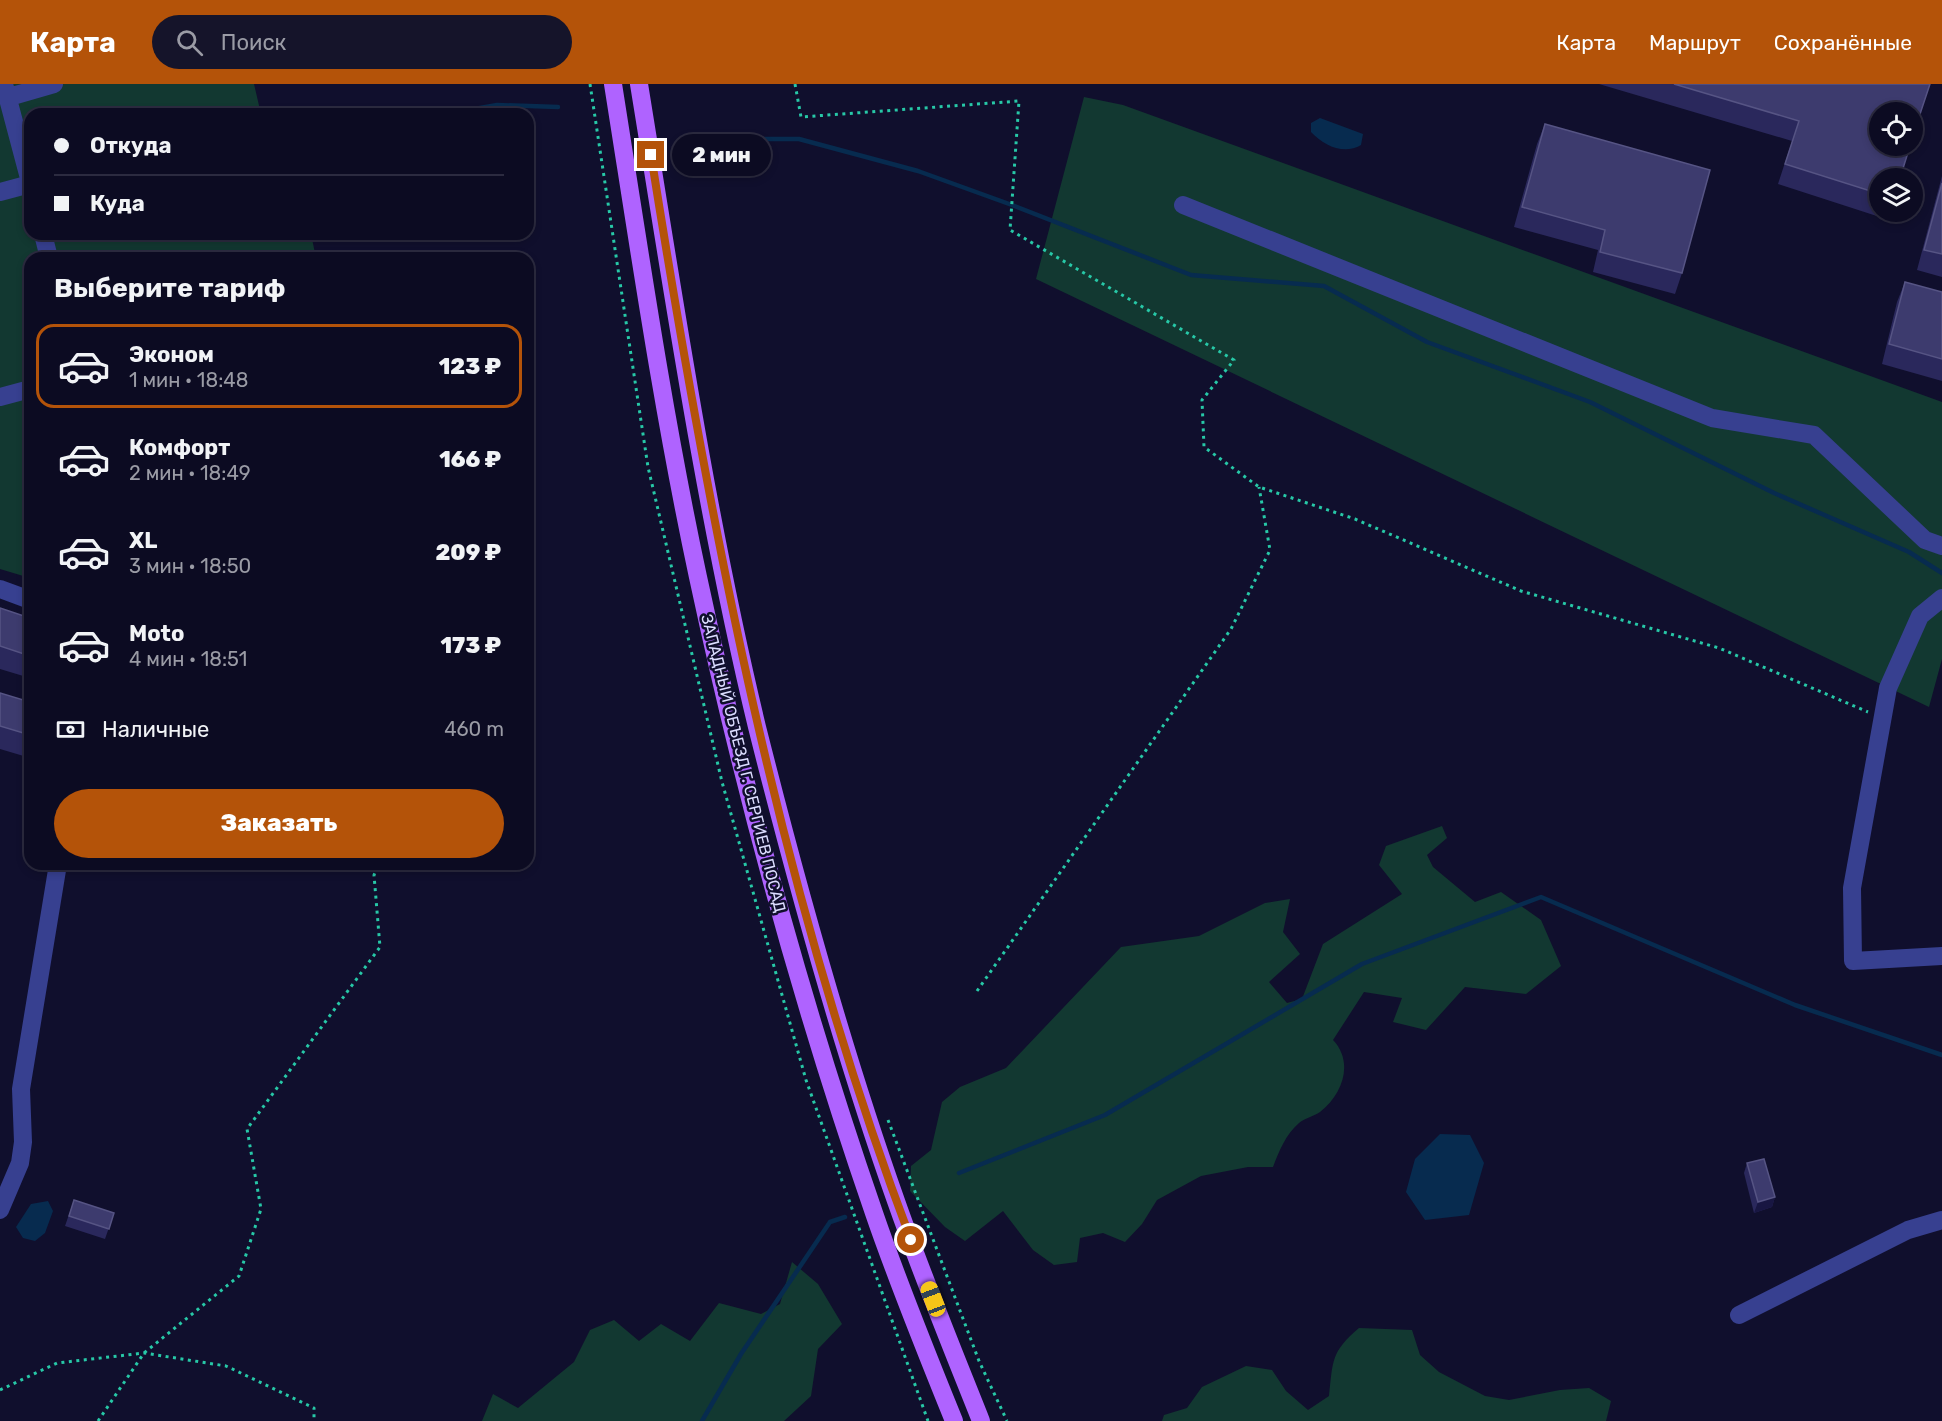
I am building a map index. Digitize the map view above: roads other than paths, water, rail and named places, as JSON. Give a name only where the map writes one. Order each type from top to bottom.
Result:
[{"type":"main road","name":"ЗАПАДНЫЙ ОБЪЕЗД Г. СЕРГИЕВ ПОСАД","points":[[612,84],[678,473],[697,574],[734,734],[827,1071],[875,1217],[954,1421]]},
{"type":"main road","name":"ЗАПАДНЫЙ ОБЪЕЗД Г. СЕРГИЕВ ПОСАД","points":[[639,84],[681,344],[722,566],[757,726],[850,1061],[896,1201],[981,1421]]},
{"type":"street","points":[[24,159],[7,90],[54,84]]},
{"type":"street","points":[[0,192],[24,185]]},
{"type":"street","points":[[1183,205],[1712,418],[1814,435],[1925,540],[1942,546]]},
{"type":"street","points":[[0,397],[24,391]]},
{"type":"street","points":[[0,589],[24,598]]},
{"type":"street","points":[[1942,598],[1920,616],[1888,688],[1852,888],[1853,961],[1942,956]]},
{"type":"street","points":[[0,1210],[20,1163],[24,1142],[21,1089],[57,870]]},
{"type":"street","points":[[1739,1315],[1908,1230],[1942,1220]]},
{"type":"water","points":[[1320,118],[1363,134],[1361,145],[1341,149],[1328,145],[1311,132],[1311,123]]},
{"type":"water","points":[[1440,1134],[1470,1135],[1484,1163],[1469,1215],[1425,1220],[1406,1192],[1415,1159]]},
{"type":"water","points":[[48,1201],[53,1211],[45,1233],[35,1241],[23,1238],[16,1227],[31,1204]]},
{"type":"waterway","points":[[480,108],[497,105],[558,107]]},
{"type":"waterway","points":[[708,139],[799,139],[918,171],[1191,275],[1324,286],[1427,342],[1590,402],[1774,493],[1909,552],[1942,573]]},
{"type":"waterway","points":[[959,1173],[1105,1115],[1362,964],[1541,897],[1795,1005],[1942,1055]]},
{"type":"waterway","points":[[702,1421],[741,1354],[830,1222],[845,1217]]}]
